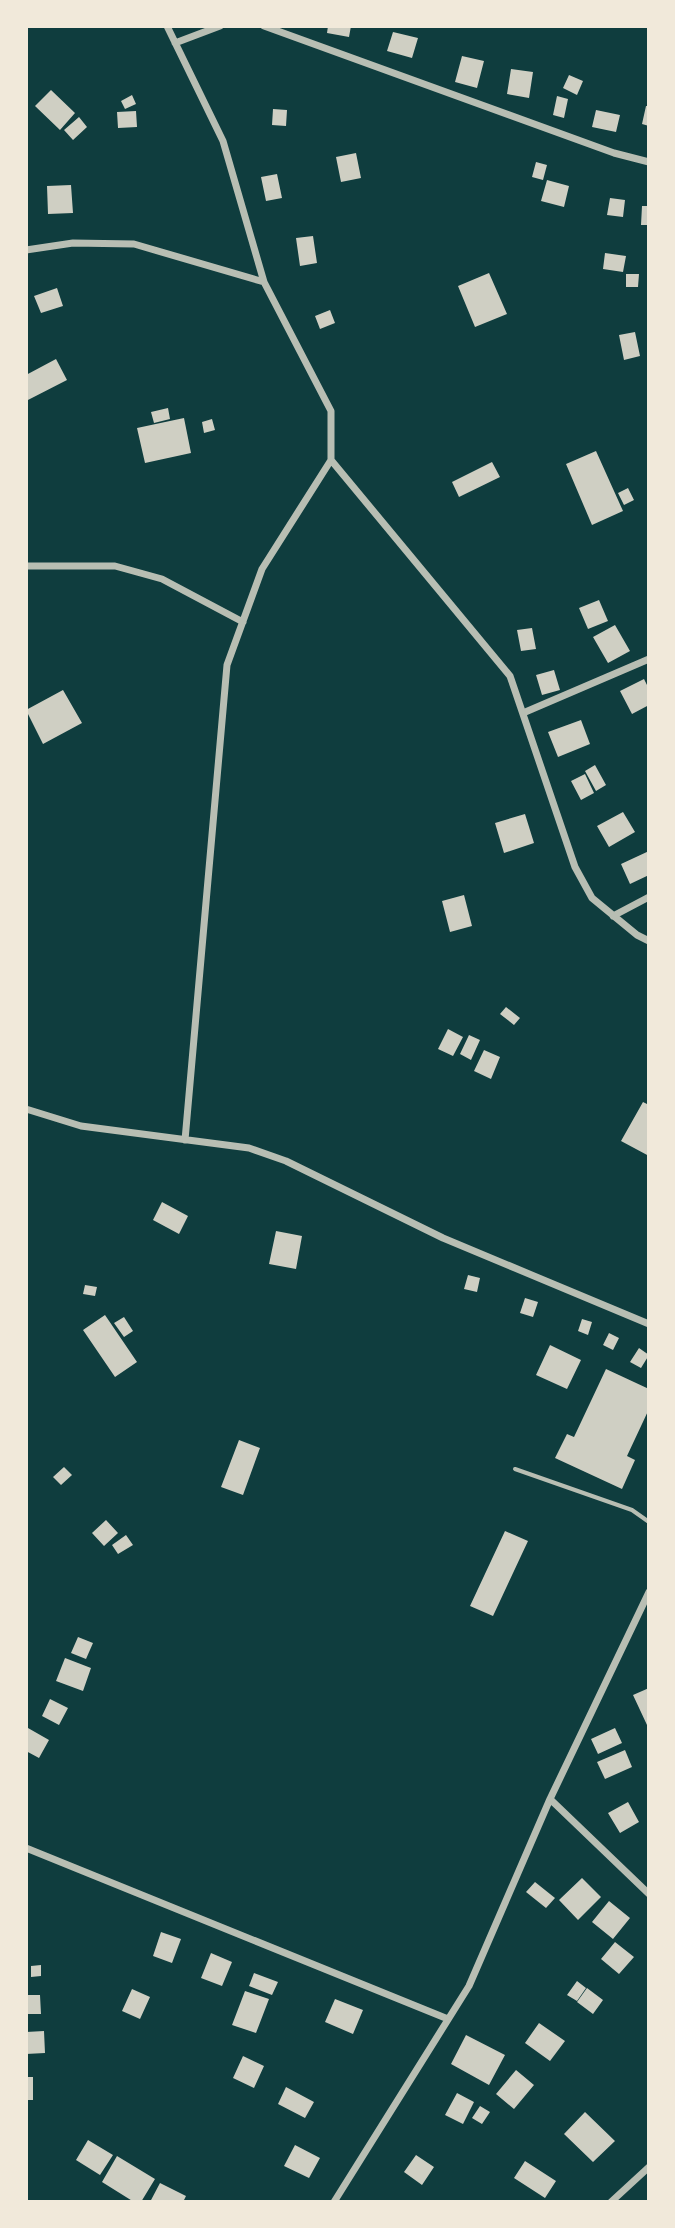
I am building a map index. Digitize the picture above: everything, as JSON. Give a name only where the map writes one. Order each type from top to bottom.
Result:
[{"type":"street","points":[[167,26],[223,141],[264,282],[331,411],[331,460],[262,569],[227,665],[185,1140]]},
{"type":"street","points":[[175,43],[220,26]]},
{"type":"street","points":[[264,26],[614,153],[649,162]]},
{"type":"street","points":[[26,250],[73,243],[134,244],[264,282]]},
{"type":"street","points":[[331,460],[510,676],[575,867],[592,898],[637,935],[649,941]]},
{"type":"street","points":[[26,566],[115,566],[162,579],[243,622]]},
{"type":"street","points":[[523,713],[649,659]]},
{"type":"street","points":[[613,916],[649,897]]},
{"type":"street","points":[[26,1109],[81,1126],[249,1148],[286,1161],[443,1238],[649,1324]]},
{"type":"street","points":[[334,2202],[469,1986],[550,1799],[649,1592]]},
{"type":"street","points":[[550,1799],[649,1894]]},
{"type":"street","points":[[26,1848],[448,2019]]},
{"type":"street","points":[[611,2202],[649,2167]]},
{"type":"lane","points":[[515,1469],[632,1510],[649,1522]]},
{"type":"building","points":[[328,26],[351,26],[349,37],[327,33]]},
{"type":"building","points":[[393,32],[418,38],[412,58],[387,51]]},
{"type":"building","points":[[462,56],[484,61],[477,88],[455,82]]},
{"type":"building","points":[[511,69],[533,72],[529,98],[507,94]]},
{"type":"building","points":[[569,75],[583,81],[577,95],[563,88]]},
{"type":"building","points":[[51,90],[75,113],[60,130],[35,106]]},
{"type":"building","points":[[132,95],[136,104],[125,109],[121,101]]},
{"type":"building","points":[[557,96],[568,99],[564,118],[553,115]]},
{"type":"building","points":[[646,106],[649,106],[649,126],[642,124]]},
{"type":"building","points":[[273,109],[287,110],[286,126],[272,125]]},
{"type":"building","points":[[596,110],[620,115],[616,132],[592,127]]},
{"type":"building","points":[[136,111],[137,127],[118,128],[117,112]]},
{"type":"building","points":[[79,117],[87,127],[73,140],[64,130]]},
{"type":"building","points":[[356,153],[361,178],[341,182],[336,157]]},
{"type":"building","points":[[536,162],[547,165],[543,180],[532,177]]},
{"type":"building","points":[[277,174],[282,198],[266,201],[261,177]]},
{"type":"building","points":[[547,180],[569,186],[564,207],[541,201]]},
{"type":"building","points":[[71,185],[73,213],[48,214],[47,186]]},
{"type":"building","points":[[610,198],[625,200],[623,217],[607,215]]},
{"type":"building","points":[[642,206],[649,206],[649,225],[641,225]]},
{"type":"building","points":[[313,236],[317,263],[300,266],[296,238]]},
{"type":"building","points":[[605,253],[626,256],[623,272],[603,269]]},
{"type":"building","points":[[489,273],[507,314],[475,327],[458,286]]},
{"type":"building","points":[[626,274],[639,274],[638,287],[626,287]]},
{"type":"building","points":[[57,288],[63,306],[41,313],[34,296]]},
{"type":"building","points":[[330,310],[335,323],[320,329],[315,316]]},
{"type":"building","points":[[635,332],[640,356],[624,360],[619,335]]},
{"type":"building","points":[[56,359],[67,380],[26,401],[26,375]]},
{"type":"building","points":[[168,408],[170,419],[154,423],[151,412]]},
{"type":"building","points":[[184,418],[191,453],[145,463],[137,428]]},
{"type":"building","points":[[212,419],[215,430],[204,433],[202,422]]},
{"type":"building","points":[[596,451],[623,511],[592,525],[566,464]]},
{"type":"building","points":[[492,462],[500,477],[459,497],[452,482]]},
{"type":"building","points":[[628,488],[634,500],[624,505],[618,493]]},
{"type":"building","points":[[599,600],[608,621],[588,629],[579,608]]},
{"type":"building","points":[[615,625],[630,651],[608,663],[593,637]]},
{"type":"building","points":[[532,628],[536,649],[521,651],[517,630]]},
{"type":"building","points":[[554,670],[560,690],[542,695],[536,675]]},
{"type":"building","points":[[644,679],[649,689],[649,705],[632,714],[620,691]]},
{"type":"building","points":[[63,690],[82,723],[43,744],[26,710]]},
{"type":"building","points":[[581,720],[590,744],[558,757],[548,732]]},
{"type":"building","points":[[595,765],[606,785],[596,791],[585,771]]},
{"type":"building","points":[[585,774],[594,793],[581,800],[571,781]]},
{"type":"building","points":[[623,812],[635,832],[609,847],[597,826]]},
{"type":"building","points":[[525,814],[534,843],[504,853],[495,823]]},
{"type":"building","points":[[649,851],[649,875],[630,884],[621,864]]},
{"type":"building","points":[[464,895],[472,926],[450,932],[442,901]]},
{"type":"building","points":[[506,1007],[520,1018],[514,1025],[500,1014]]},
{"type":"building","points":[[448,1029],[463,1037],[453,1056],[438,1049]]},
{"type":"building","points":[[469,1035],[480,1040],[471,1060],[460,1054]]},
{"type":"building","points":[[484,1050],[500,1057],[491,1079],[474,1071]]},
{"type":"building","points":[[643,1102],[649,1105],[649,1156],[621,1141]]},
{"type":"building","points":[[162,1202],[188,1216],[179,1234],[153,1220]]},
{"type":"building","points":[[276,1231],[302,1236],[296,1269],[269,1264]]},
{"type":"building","points":[[468,1275],[480,1278],[477,1292],[464,1289]]},
{"type":"building","points":[[85,1285],[97,1287],[95,1296],[83,1294]]},
{"type":"building","points":[[525,1298],[538,1302],[533,1317],[520,1313]]},
{"type":"building","points":[[105,1315],[137,1362],[115,1377],[83,1330]]},
{"type":"building","points":[[124,1317],[133,1331],[124,1337],[114,1323]]},
{"type":"building","points":[[582,1319],[592,1322],[588,1335],[578,1331]]},
{"type":"building","points":[[609,1333],[619,1338],[613,1350],[603,1345]]},
{"type":"building","points":[[550,1345],[581,1360],[567,1389],[536,1375]]},
{"type":"building","points":[[639,1348],[649,1355],[641,1368],[630,1362]]},
{"type":"building","points":[[606,1369],[649,1389],[649,1409],[627,1456],[635,1460],[622,1489],[555,1458],[567,1434],[574,1437]]},
{"type":"building","points":[[239,1440],[260,1448],[243,1495],[221,1487]]},
{"type":"building","points":[[64,1467],[72,1475],[61,1485],[53,1477]]},
{"type":"building","points":[[106,1520],[118,1533],[104,1546],[92,1533]]},
{"type":"building","points":[[505,1531],[528,1541],[493,1616],[470,1606]]},
{"type":"building","points":[[126,1535],[133,1545],[118,1554],[112,1545]]},
{"type":"building","points":[[78,1637],[93,1643],[86,1659],[71,1653]]},
{"type":"building","points":[[65,1658],[91,1668],[83,1691],[56,1681]]},
{"type":"building","points":[[649,1688],[649,1724],[647,1725],[633,1695]]},
{"type":"building","points":[[50,1699],[68,1708],[59,1725],[42,1716]]},
{"type":"building","points":[[28,1728],[49,1740],[39,1758],[26,1751]]},
{"type":"building","points":[[615,1728],[622,1743],[598,1754],[591,1739]]},
{"type":"building","points":[[625,1750],[632,1767],[605,1779],[597,1762]]},
{"type":"building","points":[[628,1802],[639,1822],[620,1833],[608,1813]]},
{"type":"building","points":[[582,1878],[601,1897],[578,1920],[559,1900]]},
{"type":"building","points":[[535,1882],[555,1898],[546,1908],[526,1892]]},
{"type":"building","points":[[609,1901],[630,1918],[613,1939],[592,1922]]},
{"type":"building","points":[[161,1932],[181,1939],[172,1963],[153,1956]]},
{"type":"building","points":[[615,1942],[634,1957],[619,1974],[601,1959]]},
{"type":"building","points":[[211,1953],[232,1962],[222,1986],[201,1978]]},
{"type":"building","points":[[41,1965],[41,1976],[31,1977],[31,1966]]},
{"type":"building","points":[[254,1973],[278,1982],[272,1995],[249,1986]]},
{"type":"building","points":[[577,1981],[586,1988],[577,2001],[567,1995]]},
{"type":"building","points":[[587,1988],[603,2000],[593,2014],[577,2002]]},
{"type":"building","points":[[132,1989],[150,1997],[140,2019],[122,2011]]},
{"type":"building","points":[[245,1991],[269,1999],[256,2033],[232,2025]]},
{"type":"building","points":[[26,1995],[40,1995],[41,2014],[26,2014]]},
{"type":"building","points":[[335,1999],[363,2010],[353,2034],[325,2022]]},
{"type":"building","points":[[539,2023],[565,2041],[550,2061],[525,2043]]},
{"type":"building","points":[[44,2031],[45,2053],[26,2054],[26,2032]]},
{"type":"building","points":[[466,2035],[505,2055],[489,2085],[451,2064]]},
{"type":"building","points":[[243,2056],[264,2066],[254,2088],[233,2078]]},
{"type":"building","points":[[516,2070],[534,2085],[514,2109],[496,2094]]},
{"type":"building","points":[[26,2077],[33,2077],[33,2100],[26,2100]]},
{"type":"building","points":[[286,2087],[314,2102],[305,2118],[278,2104]]},
{"type":"building","points":[[457,2093],[474,2102],[463,2124],[445,2115]]},
{"type":"building","points":[[480,2106],[490,2112],[482,2124],[472,2118]]},
{"type":"building","points":[[585,2112],[615,2141],[593,2162],[564,2134]]},
{"type":"building","points":[[88,2140],[113,2155],[100,2175],[76,2160]]},
{"type":"building","points":[[295,2145],[320,2158],[309,2178],[284,2166]]},
{"type":"building","points":[[416,2155],[434,2167],[422,2185],[404,2172]]},
{"type":"building","points":[[117,2156],[155,2179],[141,2202],[134,2202],[102,2182]]},
{"type":"building","points":[[525,2161],[556,2181],[545,2198],[514,2178]]},
{"type":"building","points":[[160,2183],[186,2196],[183,2202],[150,2202]]}]
